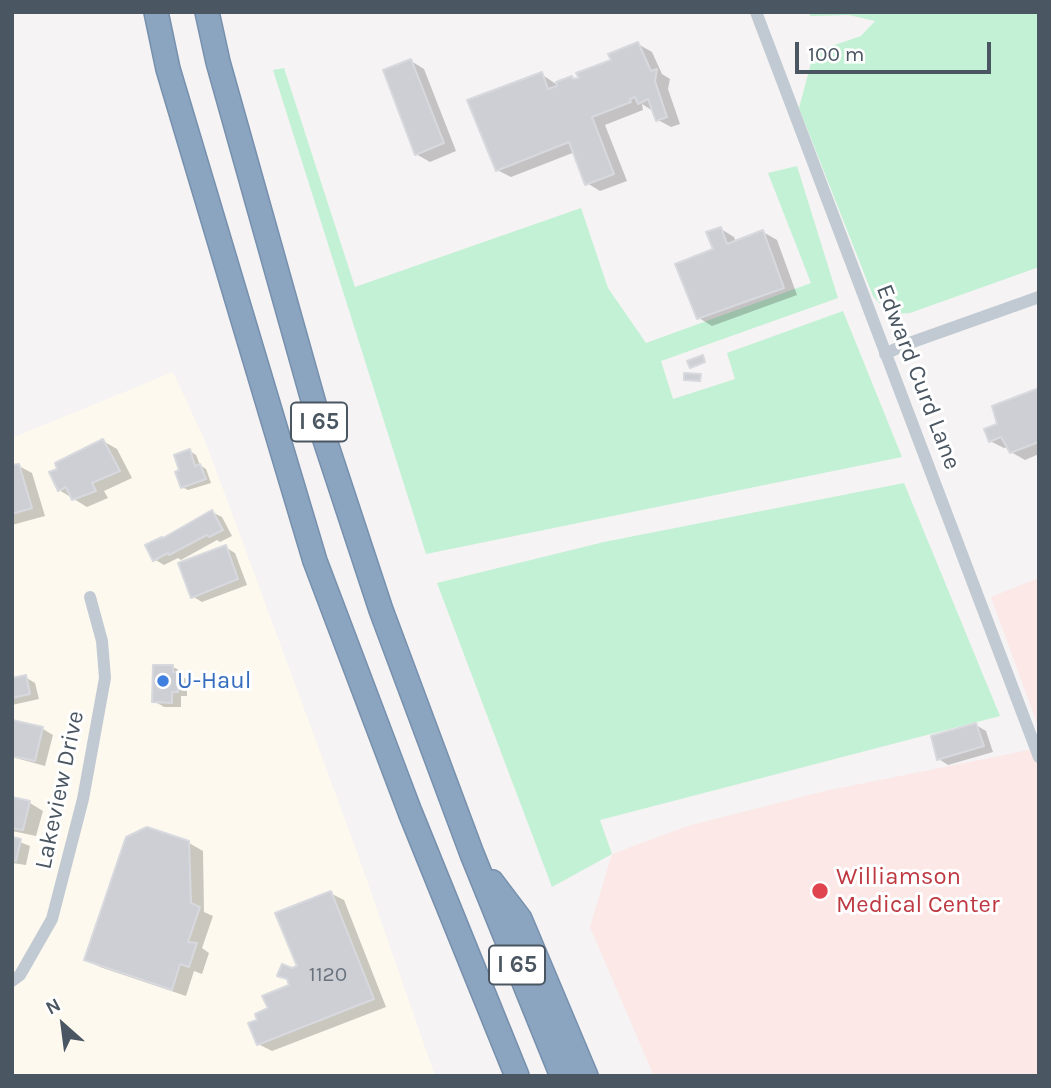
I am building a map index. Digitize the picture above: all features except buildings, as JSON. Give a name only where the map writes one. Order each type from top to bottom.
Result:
[{"type":"highway","name":"I 65","points":[[156,12],[169,69],[315,561],[455,926],[517,1076]]},
{"type":"highway","name":"I 65","points":[[207,12],[218,62],[320,425],[381,610],[472,854],[562,1076]]},
{"type":"highway","points":[[472,854],[520,919],[586,1076]]},
{"type":"highway","points":[[455,926],[503,1076]]},
{"type":"street","name":"Edward Curd Lane","points":[[757,12],[1039,757]]},
{"type":"street","points":[[885,354],[1039,297]]},
{"type":"street","name":"Lakeview Drive","points":[[12,981],[20,975],[52,919],[83,799],[106,678],[102,641],[90,597]]},
{"type":"shaded area","points":[[173,372],[206,443],[357,852],[435,1076],[12,1076],[12,438]]},
{"type":"shaded area","points":[[1039,578],[1039,729],[991,597]]},
{"type":"shaded area","name":"Williamson Medical Center","points":[[1039,748],[1039,1076],[654,1076],[590,927],[612,854],[688,826],[825,791]]},
{"type":"green space","points":[[809,12],[1039,12],[1039,267],[910,313],[889,314],[873,296],[799,108],[814,52],[861,36],[875,21],[849,15],[810,16]]},
{"type":"green space","points":[[284,68],[355,287],[581,208],[608,288],[646,343],[811,283],[768,173],[797,166],[838,298],[661,361],[673,399],[735,379],[727,353],[843,311],[902,457],[426,554],[273,70]]},
{"type":"green space","points":[[904,483],[1000,716],[600,820],[612,854],[552,887],[437,583],[604,542]]},
{"type":"place","name":"U-Haul","points":[[163,681]]},
{"type":"place","name":"Williamson Medical Center","points":[[820,891]]}]
